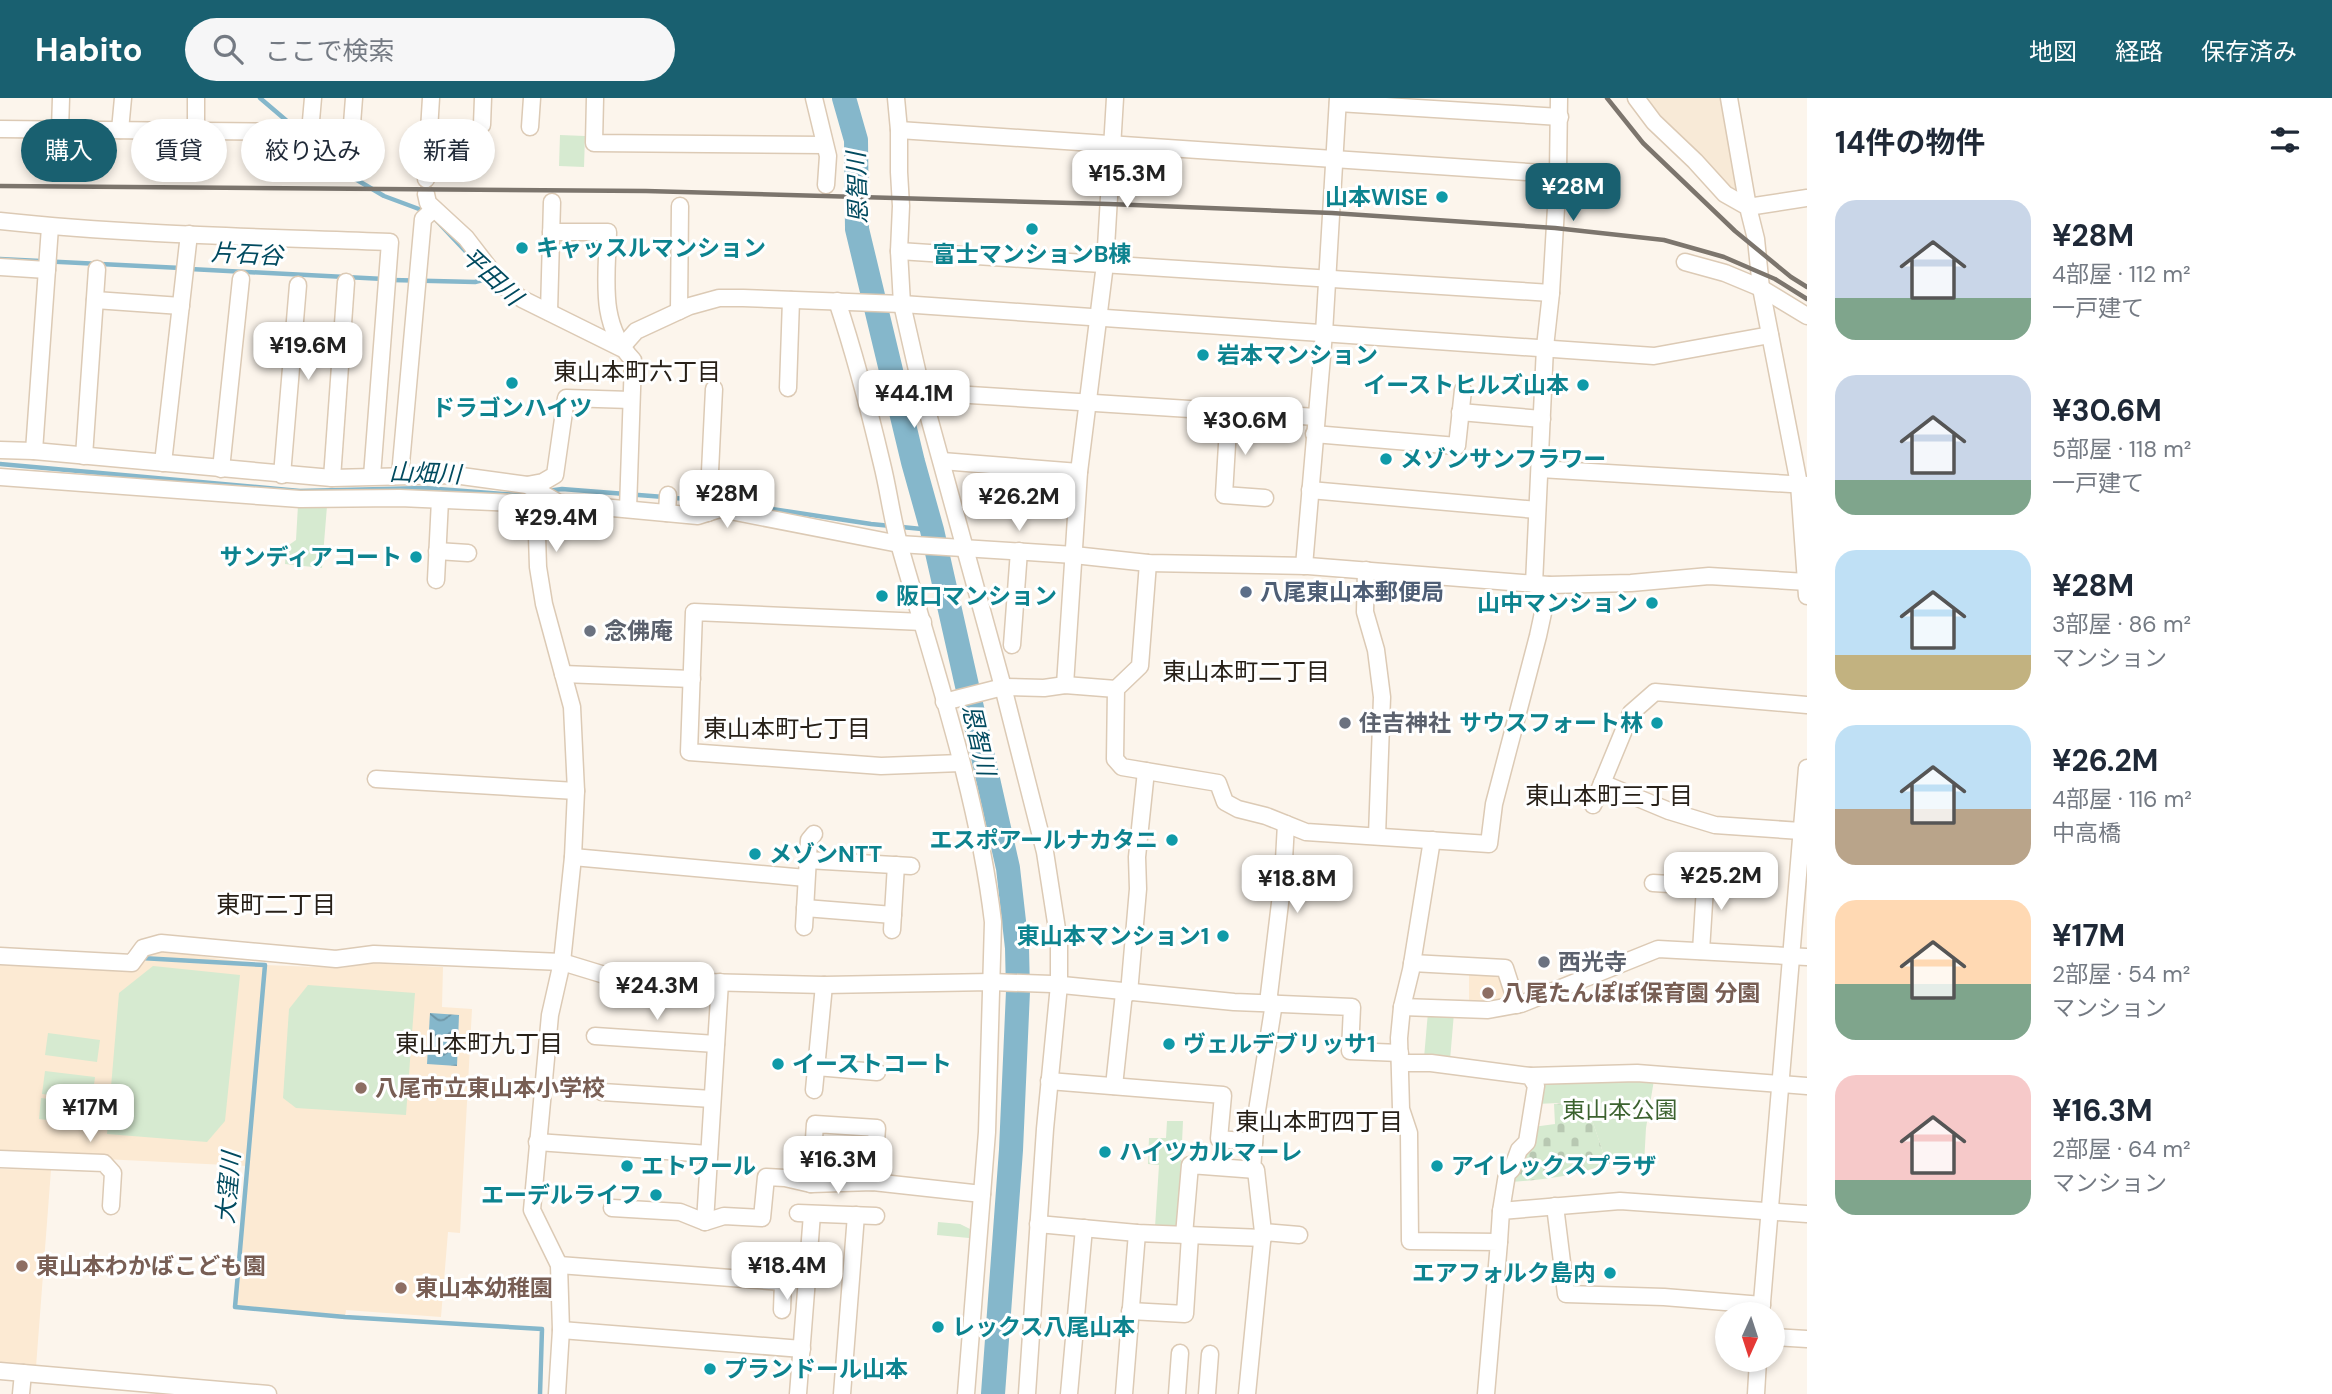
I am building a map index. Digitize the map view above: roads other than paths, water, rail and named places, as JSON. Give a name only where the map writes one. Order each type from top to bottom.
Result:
[{"type":"street","points":[[60,119],[61,98]]},
{"type":"street","points":[[122,98],[120,130],[131,130]]},
{"type":"street","points":[[196,98],[196,119]]},
{"type":"street","points":[[307,119],[313,98]]},
{"type":"street","points":[[352,119],[354,98]]},
{"type":"street","points":[[431,98],[426,186],[428,203],[466,238],[503,286],[522,299],[621,348],[633,360],[628,501]]},
{"type":"street","points":[[482,119],[483,98]]},
{"type":"street","points":[[530,127],[532,98]]},
{"type":"street","points":[[595,98],[594,143],[824,145]]},
{"type":"street","points":[[814,98],[828,156],[826,185]]},
{"type":"street","points":[[895,98],[899,130],[901,206],[898,304],[943,461],[962,547],[1045,852],[1059,942],[1027,1394]]},
{"type":"street","points":[[1065,685],[1079,472],[1105,264],[1115,98]]},
{"type":"street","points":[[1115,689],[1115,759],[1122,767],[1218,783],[1224,802],[1306,832],[1489,844],[1493,804],[1538,636],[1542,584],[1537,510],[1545,347],[1558,174],[1559,98]]},
{"type":"street","points":[[1636,98],[1654,122],[1725,194],[1748,207],[1807,198]]},
{"type":"street","points":[[1729,98],[1756,239],[1761,288],[1770,335],[1803,484],[1807,596]]},
{"type":"street","points":[[1304,566],[1328,280],[1338,100],[1560,117]]},
{"type":"street","points":[[0,130],[21,130]]},
{"type":"street","points":[[899,130],[1558,174]]},
{"type":"street","points":[[549,312],[552,202]]},
{"type":"street","points":[[679,312],[680,205]]},
{"type":"street","points":[[400,475],[423,219],[434,209]]},
{"type":"street","points":[[0,221],[189,234],[390,242],[372,476]]},
{"type":"street","points":[[34,451],[50,226]]},
{"type":"street","points":[[551,232],[608,232],[607,312],[621,348]]},
{"type":"street","points":[[163,463],[189,234]]},
{"type":"street","points":[[899,251],[1551,293]]},
{"type":"street","points":[[1685,262],[1726,272],[1761,288],[1807,316]]},
{"type":"street","points":[[0,267],[47,270]]},
{"type":"street","points":[[84,456],[97,269]]},
{"type":"street","points":[[221,469],[241,279]]},
{"type":"street","points":[[332,478],[346,282]]},
{"type":"street","points":[[282,475],[298,285]]},
{"type":"street","points":[[621,348],[636,331],[690,306],[719,298],[898,304],[1654,356],[1770,335]]},
{"type":"street","points":[[94,300],[181,306]]},
{"type":"street","points":[[788,388],[791,300]]},
{"type":"street","points":[[837,301],[858,371],[899,536],[947,702],[985,862],[993,922],[994,982],[987,1132],[966,1394]]},
{"type":"street","points":[[0,450],[332,478],[454,475],[537,494],[559,503],[668,503],[698,516],[708,505],[714,389]]},
{"type":"street","points":[[1314,434],[1457,446],[1462,390]]},
{"type":"street","points":[[922,392],[1315,417]]},
{"type":"street","points":[[557,1394],[561,1330],[559,1265],[532,1210],[550,1015],[562,962],[573,857],[576,791],[572,707],[544,604],[538,567],[537,494],[543,482],[555,475],[566,398],[631,400]]},
{"type":"street","points":[[1229,411],[1224,495],[1265,498]]},
{"type":"street","points":[[1460,412],[1542,419]]},
{"type":"street","points":[[943,461],[1079,472]]},
{"type":"street","points":[[1539,468],[1803,484]]},
{"type":"street","points":[[0,477],[300,499],[440,500],[537,494]]},
{"type":"street","points":[[1310,490],[1537,510]]},
{"type":"street","points":[[436,580],[440,500]]},
{"type":"street","points":[[708,505],[962,547],[1148,563],[1304,566],[1542,584],[1631,583],[1709,576],[1807,582]]},
{"type":"street","points":[[437,551],[468,553]]},
{"type":"street","points":[[1012,645],[1019,551]]},
{"type":"street","points":[[947,702],[1000,688],[1065,685],[1115,689],[1140,666],[1148,563]]},
{"type":"street","points":[[1366,570],[1365,612],[1376,650],[1382,696],[1377,836]]},
{"type":"street","points":[[923,622],[694,612],[689,752],[881,766],[961,763]]},
{"type":"street","points":[[563,674],[692,679]]},
{"type":"street","points":[[1593,806],[1631,713],[1655,692],[1807,705]]},
{"type":"street","points":[[1763,1302],[1781,1083],[1800,956],[1801,831],[1807,768]]},
{"type":"street","points":[[1114,1086],[1138,889],[1137,857],[1146,771]]},
{"type":"street","points":[[376,779],[576,791]]},
{"type":"street","points":[[1602,783],[1669,811],[1715,825],[1801,831]]},
{"type":"street","points":[[1252,1170],[1271,1003],[1286,824]]},
{"type":"street","points":[[804,927],[809,840],[814,834]]},
{"type":"street","points":[[1432,840],[1402,1007],[1401,1109],[1409,1133],[1410,1241],[1499,1242]]},
{"type":"street","points":[[573,857],[806,878]]},
{"type":"street","points":[[805,908],[893,923],[904,866],[807,860]]},
{"type":"street","points":[[1701,951],[1705,879]]},
{"type":"street","points":[[1653,883],[1705,879],[1737,888]]},
{"type":"street","points":[[0,956],[132,962],[143,948],[161,943],[336,959],[374,954],[562,962],[621,980],[824,985],[994,982],[1056,985],[1127,993],[1352,1007],[1350,1051],[1432,1063],[1530,1076],[1637,1073],[1807,1086]]},
{"type":"street","points":[[1402,1007],[1488,1010],[1517,1005],[1658,949],[1800,956]]},
{"type":"street","points":[[1412,963],[1505,968],[1517,1005]]},
{"type":"street","points":[[705,1222],[720,982]]},
{"type":"street","points":[[814,1090],[824,985]]},
{"type":"street","points":[[595,1036],[716,1044]]},
{"type":"street","points":[[816,1067],[877,1072]]},
{"type":"street","points":[[1486,1394],[1501,1211],[1507,1174],[1512,1169],[1518,1150],[1527,1142],[1536,1086],[1530,1076]]},
{"type":"street","points":[[1049,1081],[1223,1096],[1219,1139],[1254,1142]]},
{"type":"street","points":[[602,1092],[712,1100]]},
{"type":"street","points":[[811,1184],[815,1124],[877,1128],[873,1182]]},
{"type":"street","points":[[537,1142],[709,1154]]},
{"type":"street","points":[[0,1159],[104,1163],[113,1173],[111,1206]]},
{"type":"street","points":[[1130,1311],[1185,1314],[1190,1165],[1256,1170],[1263,1235],[1247,1394]]},
{"type":"street","points":[[612,1208],[680,1212],[705,1222],[724,1216],[762,1218],[766,1177],[811,1184],[873,1182],[982,1194]]},
{"type":"street","points":[[1501,1211],[1620,1201],[1807,1213]]},
{"type":"street","points":[[1555,1206],[1566,1294],[1664,1297],[1715,1304]]},
{"type":"street","points":[[798,1394],[802,1349],[805,1213],[876,1216]]},
{"type":"street","points":[[842,1394],[856,1215]]},
{"type":"street","points":[[1038,1224],[1137,1233],[1299,1235]]},
{"type":"street","points":[[1069,1394],[1084,1228]]},
{"type":"street","points":[[1124,1394],[1137,1233]]},
{"type":"street","points":[[559,1265],[783,1282],[782,1310]]},
{"type":"street","points":[[561,1330],[802,1349]]},
{"type":"street","points":[[1785,1337],[1807,1339]]},
{"type":"street","points":[[1177,1394],[1180,1353]]},
{"type":"street","points":[[1207,1394],[1210,1354]]},
{"type":"street","points":[[0,1371],[72,1377],[127,1388],[268,1394]]},
{"type":"street","points":[[1756,1394],[1757,1372]]},
{"type":"street","points":[[21,1394],[23,1373]]},
{"type":"street","points":[[71,1394],[72,1377]]},
{"type":"water","points":[[430,1013],[459,1015],[457,1066],[427,1064]]},
{"type":"waterway","name":"平田川","points":[[260,98],[285,119]]},
{"type":"waterway","name":"恩智川","points":[[844,98],[856,140],[857,229],[932,530],[1008,868],[1017,948],[1018,991],[1011,1150],[993,1394]]},
{"type":"waterway","name":"平田川","points":[[360,182],[384,196],[427,212]]},
{"type":"waterway","name":"平田川","points":[[436,220],[471,257]]},
{"type":"waterway","name":"片石谷","points":[[0,259],[181,268]]},
{"type":"waterway","name":"片石谷","points":[[190,269],[384,279]]},
{"type":"waterway","name":"片石谷","points":[[392,280],[475,282],[491,278]]},
{"type":"waterway","name":"山畑川","points":[[0,464],[300,491],[425,488],[517,495],[531,493]]},
{"type":"waterway","name":"山畑川","points":[[547,491],[562,489],[664,497]]},
{"type":"waterway","name":"山畑川","points":[[672,498],[713,500],[871,524],[932,530]]},
{"type":"waterway","name":"大窪川","points":[[141,958],[265,965],[235,1307],[345,1317],[542,1329],[540,1394]]},
{"type":"railway","points":[[1607,98],[1643,143],[1735,231],[1807,287]]},
{"type":"railway","points":[[0,186],[646,191],[1332,213],[1555,228],[1664,240],[1724,257],[1775,279],[1807,299]]},
{"type":"place","name":"山本WISE","points":[[1442,197]]},
{"type":"place","name":"富士マンションB棟","points":[[1032,229]]},
{"type":"place","name":"キャッスルマンション","points":[[522,248]]},
{"type":"place","name":"岩本マンション","points":[[1203,355]]},
{"type":"place","name":"ドラゴンハイツ","points":[[512,383]]},
{"type":"place","name":"イーストヒルズ山本","points":[[1583,385]]},
{"type":"place","name":"メゾンサンフラワー","points":[[1386,459]]},
{"type":"place","name":"サンディアコート","points":[[416,557]]},
{"type":"place","name":"八尾東山本郵便局","points":[[1246,592]]},
{"type":"place","name":"阪口マンション","points":[[882,596]]},
{"type":"place","name":"山中マンション","points":[[1652,603]]},
{"type":"place","name":"念佛庵","points":[[590,631]]},
{"type":"place","name":"住吉神社","points":[[1345,723]]},
{"type":"place","name":"サウスフォート林","points":[[1657,723]]},
{"type":"place","name":"エスポアールナカタニ","points":[[1172,840]]},
{"type":"place","name":"メゾンNTT","points":[[755,854]]},
{"type":"place","name":"東山本マンション1","points":[[1223,936]]},
{"type":"place","name":"西光寺","points":[[1544,962]]},
{"type":"place","name":"八尾たんぽぽ保育園 分園","points":[[1488,993]]},
{"type":"place","name":"ヴェルデブリッサ1","points":[[1169,1044]]},
{"type":"place","name":"イーストコート","points":[[778,1064]]},
{"type":"place","name":"八尾市立東山本小学校","points":[[361,1088]]},
{"type":"place","name":"ハイツカルマーレ","points":[[1105,1152]]},
{"type":"place","name":"エトワール","points":[[627,1166]]},
{"type":"place","name":"アイレックスプラザ","points":[[1437,1166]]},
{"type":"place","name":"エーデルライフ","points":[[656,1195]]},
{"type":"place","name":"東山本わかばこども園","points":[[22,1266]]},
{"type":"place","name":"エアフォルク島内","points":[[1610,1273]]},
{"type":"place","name":"東山本幼稚園","points":[[401,1288]]},
{"type":"place","name":"レックス八尾山本","points":[[938,1327]]},
{"type":"place","name":"プランドール山本","points":[[710,1369]]},
{"type":"district","name":"東山本町六丁目","points":[[637,371]]},
{"type":"district","name":"東山本町二丁目","points":[[1246,671]]},
{"type":"district","name":"東山本町七丁目","points":[[787,728]]},
{"type":"district","name":"東山本町三丁目","points":[[1609,795]]},
{"type":"district","name":"東町二丁目","points":[[276,904]]},
{"type":"district","name":"東山本町九丁目","points":[[479,1043]]},
{"type":"district","name":"東山本町四丁目","points":[[1319,1121]]},
{"type":"park label","name":"東山本公園","points":[[1620,1110]]}]
